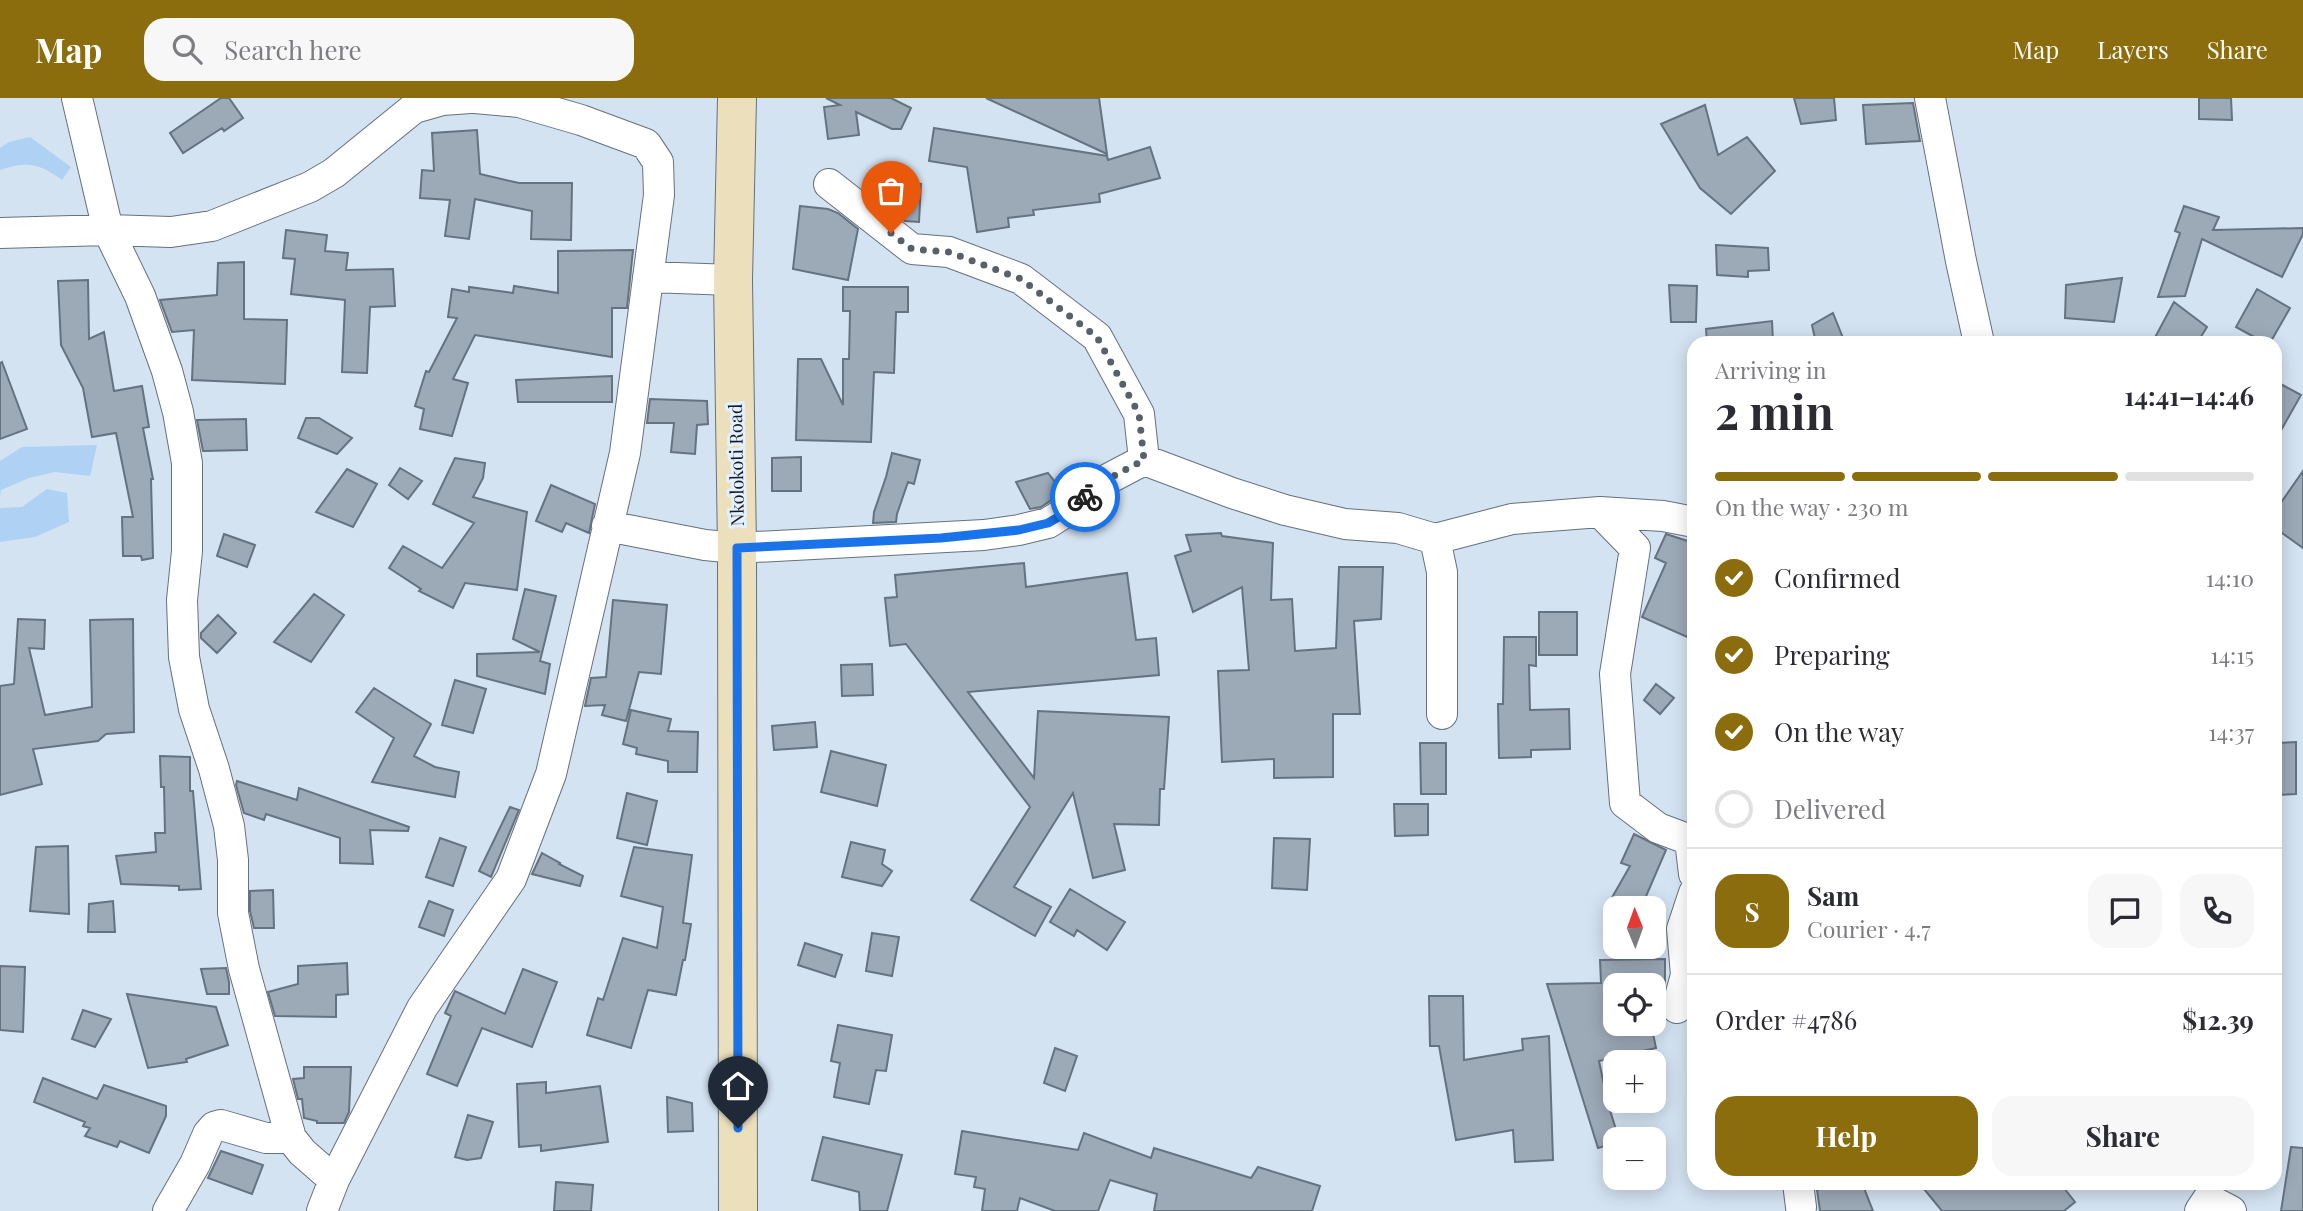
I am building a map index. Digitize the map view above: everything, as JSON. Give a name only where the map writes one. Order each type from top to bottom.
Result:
[{"type":"main road","name":"Nkolokoti Road","points":[[737,98],[733,280],[737,548],[738,1211]]},
{"type":"street","points":[[77,98],[108,230],[140,296],[167,371],[178,412],[187,463],[187,551],[182,600],[184,657],[194,709],[229,826],[233,860],[233,913],[244,969],[291,1138],[334,1180]]},
{"type":"street","points":[[0,233],[108,230],[171,232],[212,226],[310,187],[334,173],[415,108],[442,100],[473,98],[519,102],[581,120],[646,144],[659,162],[659,195],[625,453],[551,774],[511,879],[422,1008],[334,1180],[322,1211]]},
{"type":"street","points":[[1930,98],[1977,336]]},
{"type":"street","points":[[829,184],[912,249],[949,252],[1021,279],[1097,337],[1139,414],[1144,460]]},
{"type":"street","points":[[648,277],[733,280]]},
{"type":"street","points":[[607,526],[693,543],[737,548],[941,538],[1019,530],[1048,523],[1067,512],[1106,480],[1144,460],[1285,510],[1345,524],[1398,528],[1435,539],[1512,519],[1600,512],[1662,516],[1687,521]]},
{"type":"street","points":[[1600,512],[1635,548],[1615,674],[1625,803],[1658,828],[1687,839]]},
{"type":"street","points":[[1435,539],[1453,581],[1443,714]]},
{"type":"street","points":[[1677,1008],[1686,975],[1682,929],[1687,914]]},
{"type":"street","points":[[168,1211],[214,1127],[221,1125],[266,1138],[291,1138]]},
{"type":"street","points":[[2200,1211],[2208,1199],[2231,1211]]},
{"type":"shaded area","points":[[30,137],[71,167],[62,180],[32,165],[18,165],[0,170],[0,148],[9,142]]},
{"type":"shaded area","points":[[97,445],[90,476],[55,472],[29,478],[1,490],[0,497],[0,461],[22,447]]},
{"type":"shaded area","points":[[47,489],[67,493],[69,522],[35,537],[0,542],[0,508],[22,507]]},
{"type":"building","points":[[221,98],[229,98],[243,118],[183,153],[170,133]]},
{"type":"building","points":[[826,98],[891,98],[911,108],[901,129],[892,129],[856,112],[859,135],[828,139],[824,107],[840,105]]},
{"type":"building","points":[[986,98],[1099,98],[1107,154]]},
{"type":"building","points":[[1794,98],[1834,98],[1836,120],[1801,124]]},
{"type":"building","points":[[2199,98],[2231,98],[2232,120],[2199,119]]},
{"type":"building","points":[[1913,103],[1920,141],[1866,144],[1863,105]]},
{"type":"building","points":[[1705,105],[1718,155],[1747,137],[1775,171],[1731,214],[1700,188],[1661,124]]},
{"type":"building","points":[[934,128],[1107,156],[1108,160],[1150,147],[1160,178],[1099,194],[1100,202],[1033,210],[1034,215],[1008,218],[1009,227],[977,232],[967,167],[929,161]]},
{"type":"building","points":[[477,130],[480,174],[519,183],[572,183],[571,240],[531,239],[532,211],[475,199],[469,239],[445,236],[450,200],[420,198],[422,170],[434,171],[432,133]]},
{"type":"building","points":[[890,182],[921,184],[919,222],[905,221],[888,208]]},
{"type":"building","points":[[800,206],[828,209],[838,213],[858,229],[848,280],[793,269]]},
{"type":"building","points":[[2184,206],[2219,217],[2213,230],[2303,228],[2303,234],[2282,277],[2202,239],[2185,296],[2158,297],[2180,233],[2175,231]]},
{"type":"building","points":[[286,230],[327,235],[325,251],[348,253],[346,270],[393,269],[395,306],[370,307],[367,373],[342,372],[345,300],[291,294],[295,259],[283,258]]},
{"type":"building","points":[[1716,245],[1768,248],[1769,270],[1748,271],[1748,277],[1717,275]]},
{"type":"building","points":[[633,250],[627,308],[612,308],[612,357],[475,335],[453,379],[468,383],[452,436],[420,429],[424,409],[415,406],[426,371],[429,372],[457,318],[448,317],[452,289],[469,292],[469,287],[513,293],[514,286],[558,293],[558,251]]},
{"type":"building","points":[[244,262],[244,319],[287,320],[285,384],[192,380],[194,330],[172,332],[160,300],[217,295],[218,263]]},
{"type":"building","points":[[2122,278],[2114,322],[2065,318],[2066,285]]},
{"type":"building","points":[[88,280],[89,339],[104,332],[114,391],[142,386],[149,427],[143,428],[153,479],[153,558],[142,560],[141,556],[123,556],[122,517],[133,517],[116,433],[92,437],[83,388],[61,345],[58,281]]},
{"type":"building","points":[[1669,285],[1697,286],[1696,322],[1671,322]]},
{"type":"building","points":[[843,287],[908,287],[908,312],[896,312],[894,373],[874,372],[871,442],[796,440],[798,359],[821,359],[843,405],[843,359],[849,359],[850,311],[843,311]]},
{"type":"building","points":[[2257,289],[2290,308],[2274,336],[2252,336],[2236,327]]},
{"type":"building","points":[[2174,302],[2207,327],[2201,336],[2156,336]]},
{"type":"building","points":[[1833,313],[1842,336],[1814,336],[1812,325]]},
{"type":"building","points":[[1772,321],[1773,336],[1706,336],[1706,329]]},
{"type":"building","points":[[2,362],[27,429],[0,439],[0,363]]},
{"type":"building","points":[[612,376],[612,402],[518,402],[516,380]]},
{"type":"building","points":[[2282,385],[2301,395],[2282,429]]},
{"type":"building","points":[[650,399],[707,401],[708,424],[697,425],[695,454],[671,452],[674,423],[647,423]]},
{"type":"building","points":[[306,418],[319,418],[352,438],[337,454],[298,438]]},
{"type":"building","points":[[246,419],[247,450],[203,451],[197,420]]},
{"type":"building","points":[[892,453],[920,460],[914,484],[908,482],[896,522],[873,523],[874,512]]},
{"type":"building","points":[[801,457],[801,491],[772,491],[772,458]]},
{"type":"building","points":[[455,458],[485,463],[483,478],[473,497],[527,512],[517,590],[465,583],[453,608],[419,591],[421,589],[389,568],[403,546],[442,568],[474,523],[433,504]]},
{"type":"building","points":[[400,468],[422,481],[408,499],[389,485]]},
{"type":"building","points":[[347,469],[377,484],[353,527],[316,512]]},
{"type":"building","points":[[2303,471],[2303,548],[2282,533],[2282,501]]},
{"type":"building","points":[[1048,473],[1063,492],[1041,507],[1030,509],[1016,482]]},
{"type":"building","points":[[551,485],[595,504],[589,533],[566,523],[562,532],[536,521]]},
{"type":"building","points":[[1221,533],[1222,536],[1273,543],[1271,600],[1292,599],[1295,651],[1336,648],[1339,567],[1383,567],[1381,619],[1354,621],[1360,714],[1333,714],[1333,777],[1274,778],[1274,759],[1222,762],[1218,671],[1249,670],[1242,587],[1193,612],[1175,556],[1191,551],[1186,535]]},
{"type":"building","points":[[224,534],[255,545],[247,567],[217,556]]},
{"type":"building","points":[[1666,534],[1687,541],[1687,637],[1642,617],[1666,563],[1655,558]]},
{"type":"building","points":[[1024,563],[1026,587],[1127,573],[1136,640],[1156,638],[1159,675],[968,692],[1034,778],[1038,711],[1169,717],[1164,789],[1160,789],[1159,825],[1114,824],[1125,870],[1093,878],[1073,793],[1014,887],[1051,907],[1035,936],[971,900],[1030,807],[906,644],[890,646],[885,598],[897,597],[895,575]]},
{"type":"building","points":[[525,589],[556,596],[540,661],[550,664],[545,694],[477,676],[477,654],[540,652],[513,639]]},
{"type":"building","points":[[314,594],[344,615],[311,662],[274,642]]},
{"type":"building","points":[[613,600],[667,605],[661,674],[639,672],[626,721],[602,715],[605,705],[585,706],[591,678],[606,677]]},
{"type":"building","points":[[1539,612],[1577,612],[1577,655],[1539,655]]},
{"type":"building","points":[[218,615],[236,633],[217,653],[201,638],[201,633]]},
{"type":"building","points":[[18,619],[45,620],[44,649],[29,648],[45,715],[92,707],[90,620],[133,619],[134,732],[106,734],[98,741],[33,749],[42,784],[0,795],[0,686],[14,684]]},
{"type":"building","points":[[1504,637],[1536,637],[1536,666],[1529,665],[1530,710],[1569,709],[1570,749],[1531,750],[1531,757],[1499,758],[1498,704],[1503,704]]},
{"type":"building","points":[[872,664],[873,695],[842,696],[841,665]]},
{"type":"building","points":[[455,680],[486,689],[473,733],[442,725]]},
{"type":"building","points":[[1656,684],[1674,698],[1660,714],[1644,700]]},
{"type":"building","points":[[374,688],[431,724],[414,756],[435,767],[459,772],[455,797],[372,782],[394,738],[356,712]]},
{"type":"building","points":[[631,710],[671,719],[668,731],[698,732],[697,772],[668,772],[668,761],[636,754],[637,748],[623,744]]},
{"type":"building","points":[[815,722],[817,747],[774,750],[772,726]]},
{"type":"building","points":[[2296,742],[2296,794],[2282,795],[2282,743]]},
{"type":"building","points":[[1420,743],[1446,743],[1446,794],[1421,794]]},
{"type":"building","points":[[831,751],[886,765],[877,806],[821,792]]},
{"type":"building","points":[[160,756],[190,757],[190,791],[193,791],[201,889],[179,890],[179,886],[121,884],[116,856],[156,852],[155,833],[165,833]]},
{"type":"building","points":[[237,781],[297,800],[299,788],[409,827],[408,831],[370,830],[373,864],[340,863],[340,838],[266,814],[264,820],[244,813]]},
{"type":"building","points":[[627,793],[657,801],[647,845],[617,838]]},
{"type":"building","points":[[1394,804],[1428,804],[1428,835],[1395,836]]},
{"type":"building","points":[[510,807],[519,810],[491,877],[479,871]]},
{"type":"building","points":[[1634,834],[1666,850],[1646,896],[1613,896],[1630,866],[1621,863]]},
{"type":"building","points":[[440,838],[466,847],[453,886],[426,877]]},
{"type":"building","points":[[1274,838],[1310,839],[1307,890],[1272,888]]},
{"type":"building","points":[[851,842],[885,850],[882,864],[892,871],[882,886],[842,877]]},
{"type":"building","points":[[68,846],[69,914],[30,911],[36,847]]},
{"type":"building","points":[[634,847],[692,855],[683,923],[691,924],[676,995],[648,990],[631,1048],[587,1035],[598,998],[603,1000],[623,938],[657,948],[663,907],[621,896]]},
{"type":"building","points":[[542,853],[583,876],[580,886],[532,874]]},
{"type":"building","points":[[1070,889],[1125,922],[1107,950],[1077,930],[1074,936],[1050,922]]},
{"type":"building","points":[[273,890],[274,928],[254,928],[250,911],[250,891]]},
{"type":"building","points":[[113,901],[115,932],[88,932],[89,904]]},
{"type":"building","points":[[429,901],[453,910],[444,936],[419,927]]},
{"type":"building","points":[[872,933],[899,937],[892,976],[866,971]]},
{"type":"building","points":[[805,943],[842,955],[835,977],[798,965]]},
{"type":"building","points":[[1665,959],[1665,973],[1603,973],[1603,1036],[1654,1036],[1656,1048],[1603,1050],[1603,1060],[1599,1061],[1603,1080],[1603,1113],[1611,1113],[1615,1127],[1603,1127],[1603,1147],[1598,1148],[1547,984],[1601,983],[1600,960]]},
{"type":"building","points":[[347,963],[348,994],[336,995],[336,1017],[275,1016],[268,992],[298,984],[298,966]]},
{"type":"building","points":[[0,966],[25,967],[23,1032],[0,1030]]},
{"type":"building","points":[[226,968],[229,994],[207,994],[201,969]]},
{"type":"building","points":[[523,969],[557,982],[532,1047],[482,1028],[457,1086],[427,1074],[451,1016],[445,1013],[455,991],[505,1014]]},
{"type":"building","points":[[127,994],[216,1007],[228,1045],[186,1059],[187,1062],[148,1068]]},
{"type":"building","points":[[1429,996],[1463,996],[1464,1060],[1523,1050],[1522,1039],[1549,1036],[1553,1160],[1515,1162],[1513,1130],[1456,1140],[1439,1046],[1430,1046]]},
{"type":"building","points":[[83,1010],[111,1019],[95,1047],[72,1039]]},
{"type":"building","points":[[838,1025],[892,1035],[886,1071],[876,1070],[869,1104],[834,1097],[840,1063],[831,1061]]},
{"type":"building","points":[[1055,1048],[1077,1056],[1065,1091],[1044,1083]]},
{"type":"building","points":[[304,1067],[351,1067],[349,1112],[344,1123],[317,1123],[304,1118],[302,1099],[298,1099],[293,1079],[304,1078]]},
{"type":"building","points":[[43,1078],[97,1099],[104,1085],[166,1106],[166,1116],[149,1153],[120,1141],[117,1147],[85,1136],[90,1128],[83,1126],[85,1122],[34,1102]]},
{"type":"building","points":[[546,1082],[546,1093],[600,1086],[608,1142],[541,1151],[541,1145],[519,1147],[517,1084]]},
{"type":"building","points":[[667,1097],[692,1103],[693,1131],[668,1132]]},
{"type":"building","points":[[468,1115],[493,1122],[481,1158],[467,1160],[455,1157]]},
{"type":"building","points":[[962,1131],[1078,1150],[1084,1133],[1151,1158],[1154,1148],[1251,1178],[1258,1167],[1320,1186],[1312,1211],[1154,1211],[1157,1194],[1110,1180],[1098,1211],[1055,1211],[1020,1198],[1017,1211],[982,1211],[985,1189],[974,1187],[976,1177],[955,1174]]},
{"type":"building","points":[[823,1137],[902,1155],[887,1211],[860,1211],[859,1192],[812,1180]]},
{"type":"building","points":[[2291,1147],[2303,1148],[2303,1211],[2281,1211]]},
{"type":"building","points":[[221,1151],[263,1165],[252,1194],[208,1178]]},
{"type":"building","points":[[556,1182],[593,1185],[591,1211],[554,1211]]},
{"type":"building","points":[[1817,1190],[1865,1190],[1873,1211],[1820,1211]]},
{"type":"building","points":[[1925,1190],[2066,1190],[2075,1202],[2064,1211],[1942,1211]]},
{"type":"way so far","points":[[891,233],[912,249],[949,252],[1021,279],[1097,337],[1139,414],[1144,460],[1106,480],[1085,497]]},
{"type":"route","points":[[738,1128],[737,548],[941,538],[1019,530],[1048,523],[1085,497]]}]
